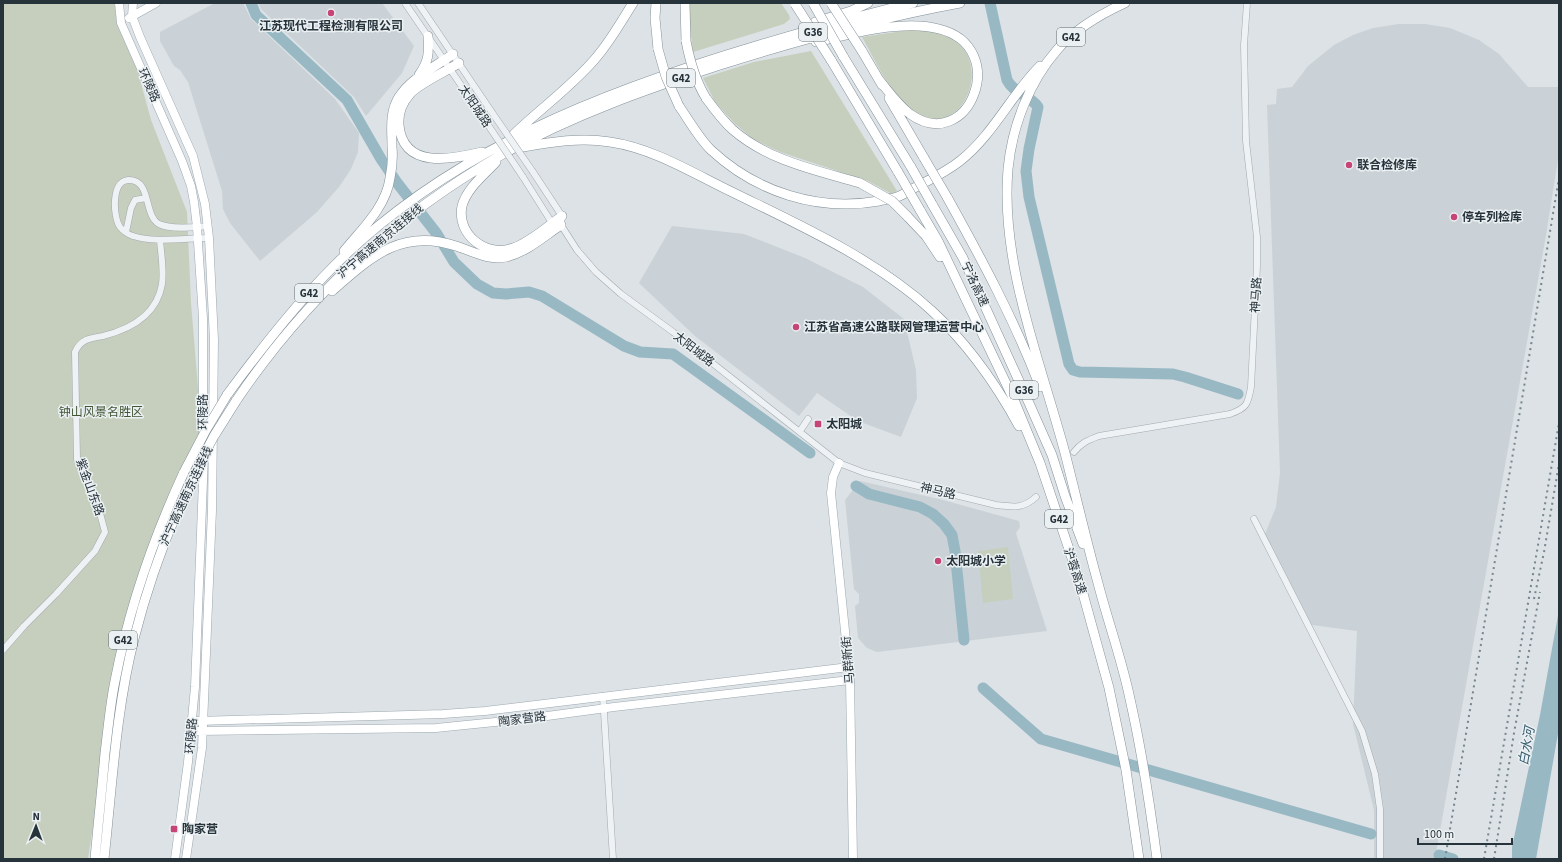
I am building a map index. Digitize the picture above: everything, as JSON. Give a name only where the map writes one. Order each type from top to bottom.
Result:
[{"type":"highway","points":[[558,221],[513,248],[493,250],[484,246],[468,235],[463,226],[462,206],[474,185],[507,148],[530,118],[573,82],[595,59],[614,34],[633,3]]},
{"type":"highway","points":[[656,3],[658,49],[666,77],[679,106],[710,149],[736,171],[778,192],[814,202],[840,205],[858,204],[897,197],[945,172],[961,161],[975,147],[1014,98],[1029,85]]},
{"type":"highway","name":"G42","points":[[685,3],[686,41],[692,68],[699,86],[706,98],[732,130],[767,153],[781,159],[860,183],[892,201],[926,236],[964,297]]},
{"type":"highway","name":"宁洛高速","points":[[813,3],[843,56],[911,167],[963,258],[1052,455],[1065,496],[1098,584]]},
{"type":"highway","points":[[831,3],[862,51],[947,196],[981,259],[1010,318],[1037,379],[1064,452]]},
{"type":"highway","points":[[702,62],[737,46],[851,11],[868,3]]},
{"type":"highway","name":"沪宁高速南京连接线","points":[[104,859],[125,685],[134,640],[161,550],[176,512],[214,436],[236,401],[277,345],[308,308],[342,272],[411,213],[457,181],[507,148],[585,104],[702,62],[850,18],[913,3]]},
{"type":"highway","name":"沪宁高速南京连接线","points":[[95,859],[98,818],[113,690],[124,638],[151,548],[184,472],[206,430],[228,395],[292,310],[334,266],[370,234],[417,196],[451,173],[490,150],[507,148],[615,102],[753,54],[852,26],[960,3]]},
{"type":"highway","name":"G42","points":[[1098,584],[1064,452],[1026,318],[1012,250],[1008,202],[1008,168],[1013,139],[1025,104],[1029,85],[1057,50],[1093,21],[1125,3]]},
{"type":"highway","name":"宁洛高速","points":[[795,4],[831,60],[938,241],[964,297]]},
{"type":"highway","points":[[753,54],[894,26],[929,27],[946,31],[956,36],[965,44],[977,63],[978,81],[974,92],[963,113],[947,122],[934,124],[923,121],[910,114],[896,102],[879,80]]},
{"type":"highway","points":[[292,310],[371,220],[381,204],[390,179],[392,161],[391,117],[393,109],[399,96],[417,78],[424,68],[429,57],[428,36]]},
{"type":"highway","points":[[417,78],[453,54]]},
{"type":"highway","points":[[459,63],[410,93],[402,105],[399,117],[400,130],[405,144],[414,153],[427,158],[441,160],[490,150]]},
{"type":"highway","points":[[507,148],[584,139],[609,141],[631,146],[681,166],[806,228],[845,250],[883,273],[909,292],[932,311],[953,332],[974,356],[1006,403],[1040,463]]},
{"type":"highway","points":[[277,345],[322,299],[372,258],[387,248],[402,243],[437,241],[492,258],[505,257],[525,249],[558,221]]},
{"type":"highway","name":"沪蓉高速","points":[[964,297],[1014,400],[1040,463],[1079,579],[1109,688],[1123,751],[1139,859]]},
{"type":"highway","name":"沪蓉高速","points":[[1098,584],[1130,696],[1142,755],[1157,859]]},
{"type":"main road","name":"环陵路","points":[[119,3],[122,23],[182,161],[191,186],[198,238],[203,318],[204,479],[192,731],[175,859]]},
{"type":"main road","name":"环陵路","points":[[133,3],[132,16],[193,156],[202,186],[209,238],[214,340],[212,510],[202,748],[186,859]]},
{"type":"main road","points":[[122,23],[156,3]]},
{"type":"main road","name":"马群新街","points":[[839,463],[833,477],[831,493],[850,680],[853,859]]},
{"type":"main road","name":"陶家营路","points":[[192,721],[443,714],[849,667]]},
{"type":"main road","name":"陶家营路","points":[[192,731],[436,728],[510,721],[604,708],[850,680]]},
{"type":"street","name":"太阳城路","points":[[406,3],[523,178],[558,221],[577,250],[596,272],[621,294],[673,332],[839,463]]},
{"type":"street","name":"太阳城路","points":[[418,3],[533,172],[558,221]]},
{"type":"street","name":"神马路","points":[[1074,452],[1083,443],[1098,436],[1230,414],[1241,410],[1248,403],[1251,387],[1257,266],[1256,237],[1246,141],[1244,45],[1247,3]]},
{"type":"street","points":[[208,226],[172,227],[158,223],[153,218],[141,185],[136,181],[127,180],[121,182],[117,187],[115,198],[117,219],[120,227],[133,236],[160,240],[209,238]]},
{"type":"street","points":[[126,232],[131,208],[135,200],[146,198]]},
{"type":"street","name":"紫金山东路","points":[[3,650],[95,551],[105,532],[97,502],[77,458],[75,352],[79,345],[85,340],[111,334],[132,324],[149,313],[159,296],[162,282],[160,240]]},
{"type":"street","points":[[800,431],[808,419]]},
{"type":"street","name":"神马路","points":[[839,463],[865,473],[996,505],[1014,508],[1028,504],[1036,497]]},
{"type":"street","points":[[1254,519],[1362,731],[1376,774],[1380,809],[1380,859]]},
{"type":"street","points":[[603,696],[614,859]]},
{"type":"shaded area","points":[[215,3],[243,3],[251,19],[335,99],[359,133],[358,152],[351,169],[339,187],[317,212],[260,261],[230,223],[223,209],[222,191],[188,82],[180,70],[174,66],[160,41],[160,32]]},
{"type":"shaded area","points":[[259,3],[382,3],[414,46],[402,73],[366,116],[354,97],[261,9]]},
{"type":"shaded area","points":[[1399,24],[1425,24],[1450,28],[1479,40],[1499,54],[1528,87],[1559,87],[1559,153],[1546,235],[1435,859],[1374,859],[1374,810],[1353,724],[1357,631],[1305,624],[1263,539],[1276,507],[1280,473],[1267,105],[1276,104],[1277,89],[1292,87],[1308,66],[1334,45],[1353,35],[1373,28]]},
{"type":"shaded area","name":"江苏省高速公路联网管理运营中心","points":[[672,226],[744,234],[805,258],[863,287],[904,319],[916,370],[917,398],[901,437],[858,421],[817,393],[799,416],[695,336],[639,283]]},
{"type":"shaded area","name":"太阳城小学","points":[[860,481],[943,500],[1019,521],[1020,527],[1016,533],[1047,631],[877,652],[867,648],[858,638],[855,606],[859,603],[859,594],[854,589],[845,500]]},
{"type":"green space","name":"钟山风景名胜区","points":[[3,3],[114,3],[130,43],[151,120],[187,212],[191,303],[201,424],[108,731],[88,859],[3,859]]},
{"type":"green space","points":[[690,3],[781,3],[790,19],[784,24],[693,52],[689,19]]},
{"type":"green space","points":[[916,29],[934,31],[955,41],[968,56],[972,73],[969,91],[960,107],[947,117],[930,119],[911,111],[904,105],[890,87],[862,37]]},
{"type":"green space","points":[[811,51],[897,191],[892,194],[868,181],[780,152],[753,139],[734,123],[715,102],[703,78],[754,62]]},
{"type":"green space","points":[[1008,547],[1013,599],[983,603],[978,551]]},
{"type":"water","name":"白水河","points":[[1559,610],[1559,728],[1536,859],[1512,859],[1512,847],[1540,715]]},
{"type":"waterway","points":[[251,3],[256,15],[347,100],[381,159],[398,184],[437,234],[454,262],[477,284],[493,293],[506,294],[529,292],[542,296],[624,346],[640,352],[673,354],[810,453]]},
{"type":"waterway","points":[[990,3],[1007,80],[1018,92],[1031,100],[1038,107],[1026,171],[1029,197],[1069,364],[1073,370],[1080,372],[1173,374],[1238,394]]},
{"type":"waterway","points":[[856,486],[869,494],[920,507],[933,514],[944,524],[952,535],[964,640]]},
{"type":"waterway","points":[[983,688],[1041,739],[1371,834]]},
{"type":"waterway","points":[[1439,855],[1453,859]]},
{"type":"railway","points":[[1445,859],[1559,178]]},
{"type":"railway","points":[[1484,859],[1559,423]]},
{"type":"railway","points":[[1534,599],[1544,552],[1559,464]]},
{"type":"railway","points":[[1494,859],[1514,733],[1540,592]]},
{"type":"place","name":"江苏现代工程检测有限公司","points":[[331,13]]},
{"type":"place","name":"联合检修库","points":[[1349,165]]},
{"type":"place","name":"停车列检库","points":[[1454,217]]},
{"type":"place","name":"江苏省高速公路联网管理运营中心","points":[[796,327]]},
{"type":"place","name":"太阳城","points":[[818,424]]},
{"type":"place","name":"太阳城小学","points":[[938,561]]},
{"type":"place","name":"陶家营","points":[[174,829]]}]
